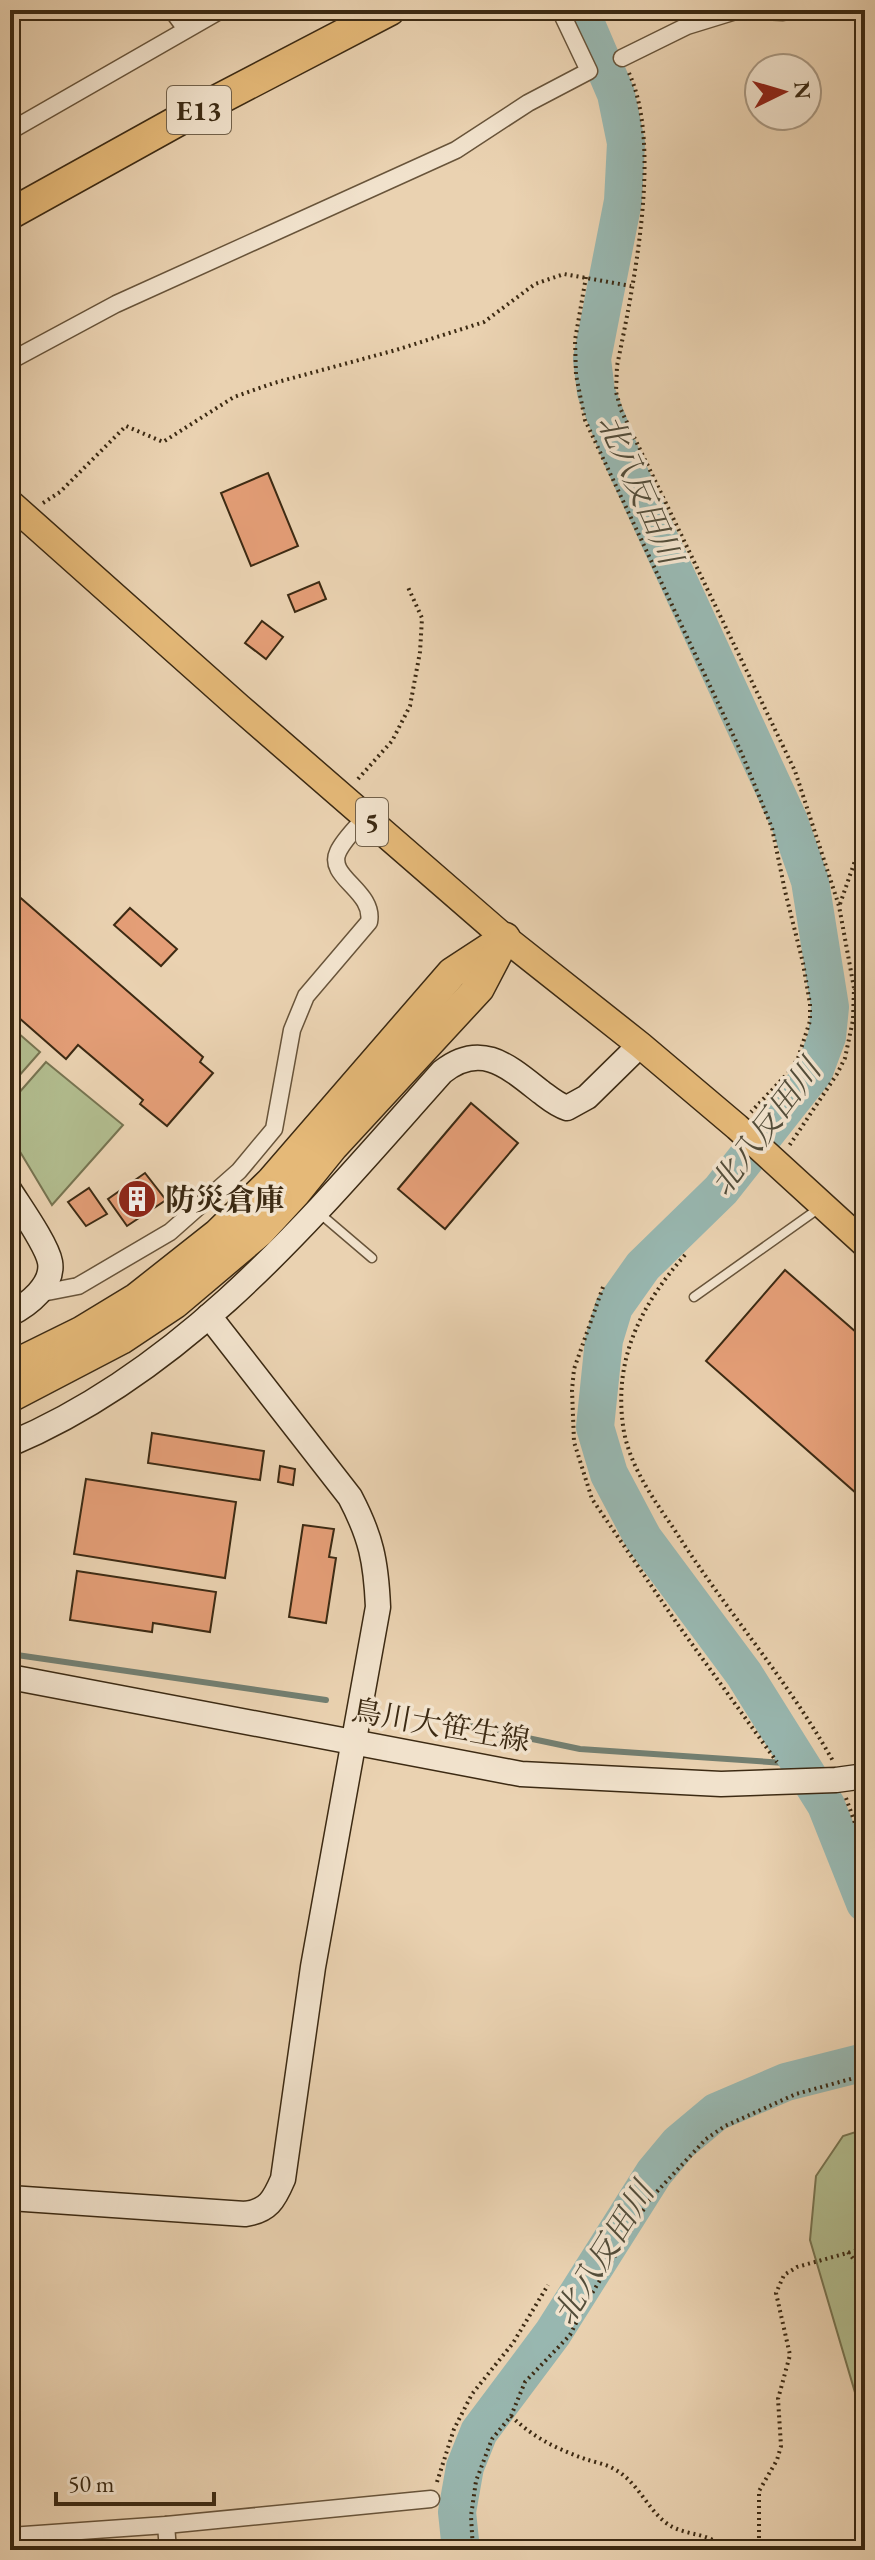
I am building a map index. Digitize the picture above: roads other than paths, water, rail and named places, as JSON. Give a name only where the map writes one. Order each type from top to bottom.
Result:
[{"type":"highway","name":"E13","points":[[10,214],[183,118],[390,10]]},
{"type":"highway","points":[[10,1367],[81,1332],[137,1298],[218,1234],[271,1182],[452,973],[505,938]]},
{"type":"highway","points":[[10,1397],[121,1339],[175,1303],[259,1232],[333,1146],[479,988],[505,938]]},
{"type":"main road","name":"5","points":[[17,509],[505,938],[640,1045],[865,1244]]},
{"type":"street","points":[[172,10],[186,29]]},
{"type":"street","points":[[10,131],[221,10]]},
{"type":"street","points":[[10,361],[116,304],[456,150],[528,103],[589,71],[560,10]]},
{"type":"street","points":[[622,58],[687,26],[740,10],[789,10]]},
{"type":"street","points":[[37,1294],[78,1286],[170,1232],[239,1171],[274,1129],[292,1030],[299,1008],[369,922],[366,902],[340,872],[335,860],[339,850],[366,817]]},
{"type":"street","points":[[10,1444],[42,1430],[97,1398],[156,1358],[209,1316],[256,1275],[442,1072],[456,1061],[480,1057],[502,1063],[554,1102],[567,1108],[587,1097],[640,1045]]},
{"type":"street","points":[[10,1191],[50,1263],[47,1282],[21,1308],[10,1314]]},
{"type":"street","points":[[10,2198],[218,2214],[258,2213],[269,2207],[283,2179],[313,1967],[378,1607],[377,1569],[367,1529],[350,1497],[209,1316]]},
{"type":"street","name":"鳥川大笹生線","points":[[10,1677],[521,1774],[721,1784],[848,1779]]},
{"type":"street","points":[[10,2536],[166,2525],[431,2499]]},
{"type":"street","points":[[166,2525],[168,2550]]},
{"type":"lane","points":[[694,1297],[822,1206]]},
{"type":"lane","points":[[317,1211],[372,1258]]},
{"type":"waterway","name":"北八反田川","points":[[580,10],[616,94],[626,143],[623,201],[592,359],[596,392],[623,460],[789,821],[810,881],[830,1007],[827,1037],[814,1072],[721,1190],[643,1266],[614,1307],[604,1340],[595,1427],[609,1474],[643,1538],[744,1674],[826,1805],[865,1903]]},
{"type":"waterway","points":[[10,1654],[326,1700]]},
{"type":"waterway","points":[[432,1718],[580,1749],[800,1764]]},
{"type":"waterway","name":"北八反田川","points":[[461,2550],[457,2512],[465,2467],[479,2432],[553,2333],[654,2173],[679,2143],[716,2112],[786,2082],[865,2062]]},
{"type":"place","name":"防災倉庫","points":[[137,1199]]}]
